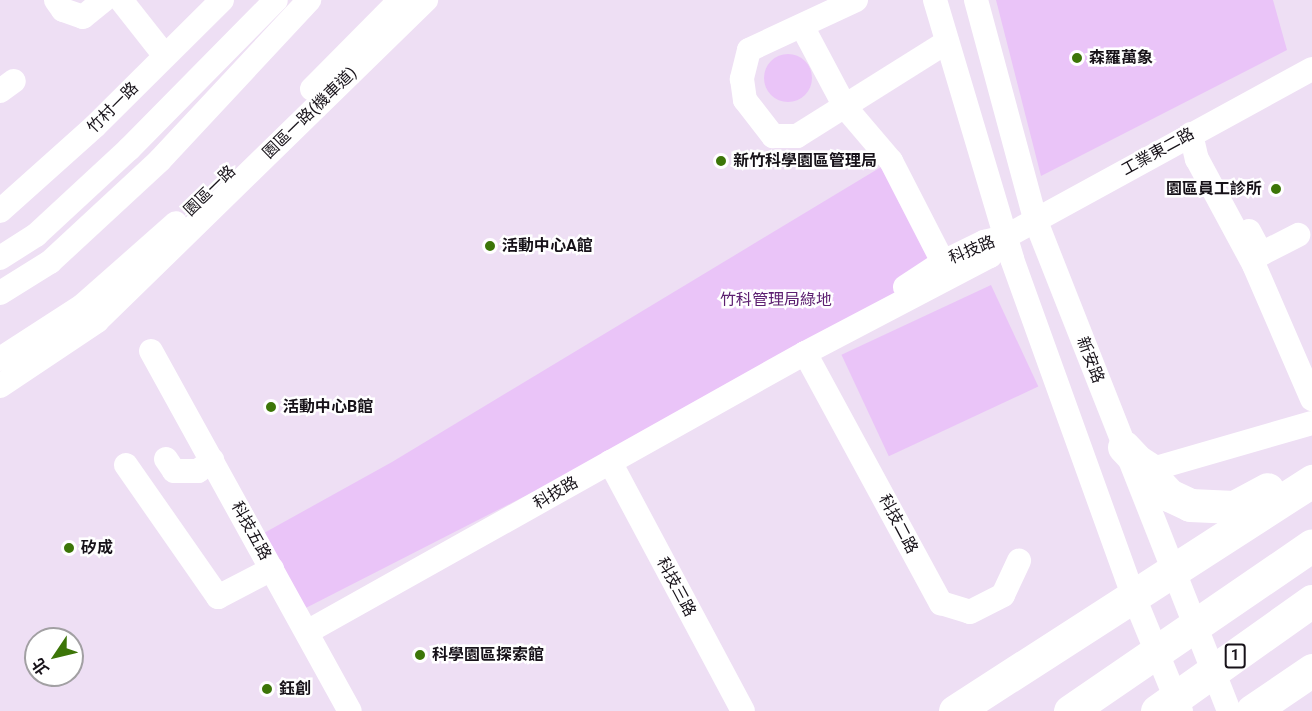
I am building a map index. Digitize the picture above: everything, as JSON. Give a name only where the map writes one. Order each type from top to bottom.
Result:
[{"type":"highway","points":[[1124,447],[1168,495],[1212,508],[1234,507],[1312,465]]},
{"type":"highway","points":[[955,711],[1312,481]]},
{"type":"highway","points":[[1070,711],[1312,545]]},
{"type":"highway","name":"1","points":[[1157,711],[1312,601]]},
{"type":"highway","points":[[1252,711],[1312,670]]},
{"type":"street","points":[[56,0],[63,10],[83,17],[104,0]]},
{"type":"street","points":[[121,0],[165,56]]},
{"type":"street","name":"竹村一路","points":[[0,211],[95,126],[222,0]]},
{"type":"street","points":[[0,258],[36,235],[120,157],[276,0]]},
{"type":"street","points":[[0,293],[50,262],[160,160],[309,0]]},
{"type":"street","name":"園區一路","points":[[0,359],[82,306],[204,198],[400,0]]},
{"type":"street","name":"園區一路(機車道)","points":[[0,386],[97,321],[426,0]]},
{"type":"street","points":[[856,0],[749,50],[742,79],[746,100],[773,136],[797,136],[947,42]]},
{"type":"street","points":[[935,0],[1005,237],[1134,597],[1181,711]]},
{"type":"street","name":"新安路","points":[[976,0],[1035,219],[1229,711]]},
{"type":"street","points":[[802,26],[845,106],[891,161],[943,262]]},
{"type":"street","name":"工業東二路","points":[[1005,237],[1312,69]]},
{"type":"street","points":[[1191,134],[1207,154],[1261,254],[1298,235]]},
{"type":"street","points":[[1191,134],[1197,159],[1254,266],[1312,399]]},
{"type":"street","name":"科技路","points":[[805,353],[943,262],[984,242],[1005,237]]},
{"type":"street","name":"科技路","points":[[307,633],[805,353],[990,256],[1005,237]]},
{"type":"street","name":"科技五路","points":[[151,351],[350,711]]},
{"type":"street","name":"科技二路","points":[[805,353],[941,603],[970,612],[1003,595],[1019,561]]},
{"type":"street","points":[[1124,447],[1156,468],[1312,423]]},
{"type":"street","points":[[166,459],[174,471],[198,471],[212,460]]},
{"type":"street","name":"科技三路","points":[[610,462],[743,711]]},
{"type":"street","points":[[126,465],[218,597],[272,569]]},
{"type":"green space","points":[[996,0],[1273,0],[1287,50],[1041,176]]},
{"type":"green space","points":[[788,54],[805,61],[812,78],[805,95],[788,102],[771,95],[764,78],[771,61]]},
{"type":"green space","name":"竹科管理局綠地","points":[[891,161],[943,262],[805,353],[296,613],[255,538],[392,462]]},
{"type":"green space","points":[[991,285],[1038,387],[889,456],[841,355]]},
{"type":"place","name":"森羅萬象","points":[[1077,58]]},
{"type":"place","name":"新竹科學園區管理局","points":[[721,161]]},
{"type":"place","name":"園區員工診所","points":[[1276,189]]},
{"type":"place","name":"活動中心A館","points":[[490,246]]},
{"type":"place","name":"活動中心B館","points":[[271,407]]},
{"type":"place","name":"矽成","points":[[69,548]]},
{"type":"place","name":"科學園區探索館","points":[[420,655]]},
{"type":"place","name":"鈺創","points":[[267,689]]}]
